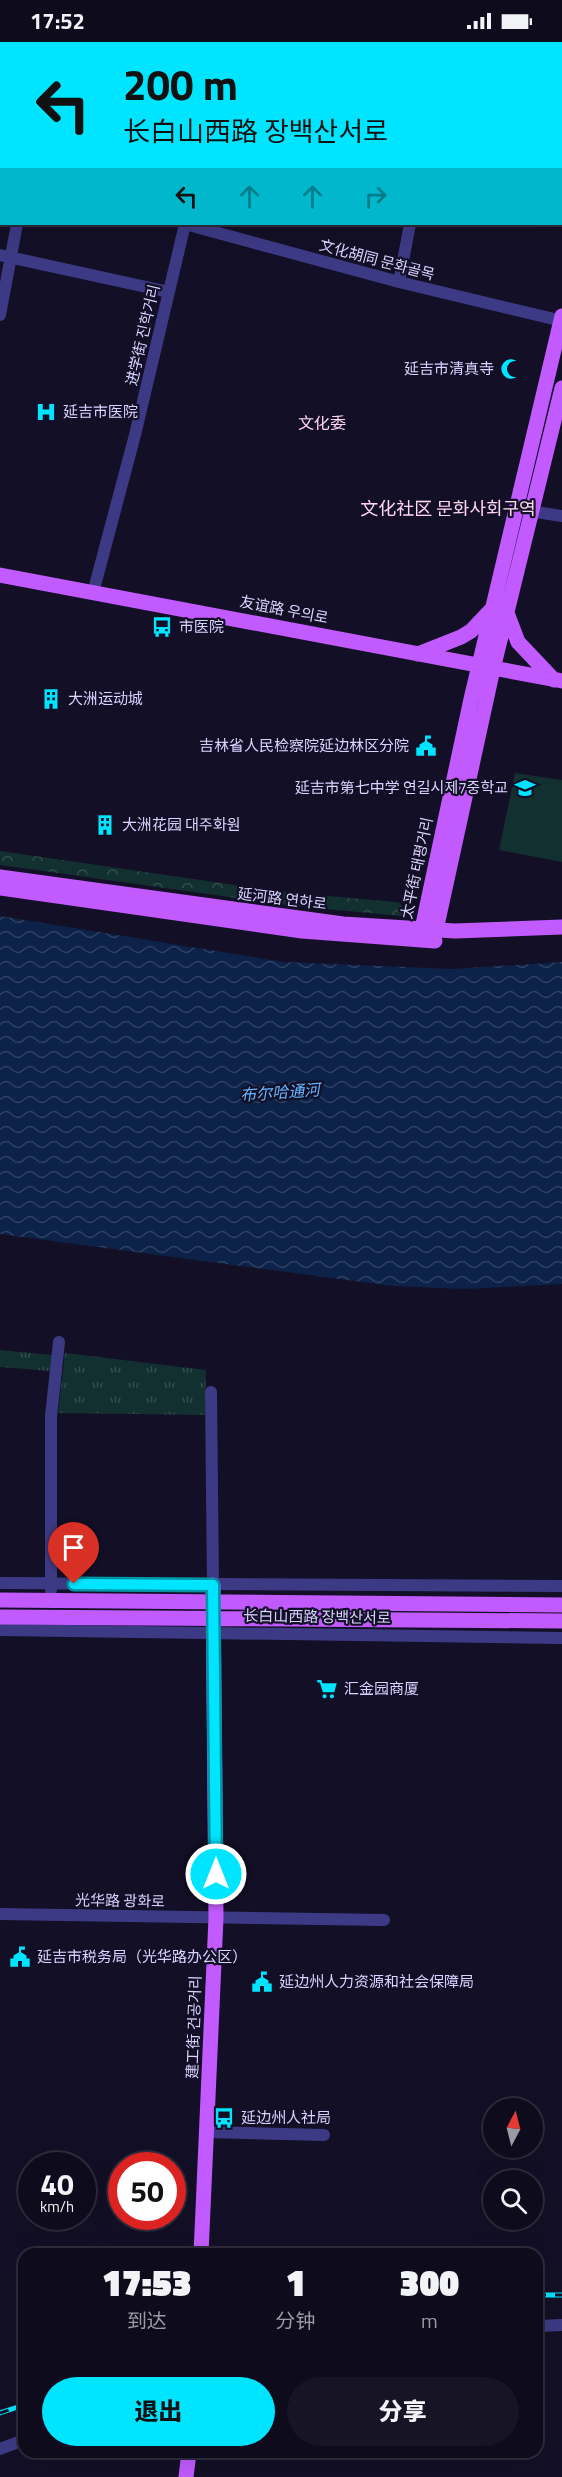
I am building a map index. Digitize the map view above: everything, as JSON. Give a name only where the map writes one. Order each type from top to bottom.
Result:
[{"type":"main road","name":"太平街 태평거리","points":[[429,933],[562,319]]},
{"type":"main road","name":"太平街 태평거리","points":[[499,611],[530,511],[562,388]]},
{"type":"main road","name":"友谊路 우의로","points":[[0,575],[558,680]]},
{"type":"main road","points":[[418,654],[461,637],[499,611],[518,642],[558,680]]},
{"type":"main road","name":"延河路 연하로","points":[[0,878],[293,919],[429,933],[562,927]]},
{"type":"main road","name":"延河路 연하로","points":[[0,888],[302,931],[562,937]]},
{"type":"main road","name":"建工街 건공거리","points":[[201,2248],[216,1918],[213,1585]]},
{"type":"main road","name":"长白山西路 장백산서로","points":[[0,1600],[562,1605]]},
{"type":"main road","name":"长白山西路 장백산서로","points":[[0,1617],[214,1627],[562,1621]]},
{"type":"main road","points":[[186,2477],[188,2458]]},
{"type":"street","points":[[0,315],[5,256],[17,225]]},
{"type":"street","name":"进学街 진학거리","points":[[93,593],[135,435],[185,225]]},
{"type":"street","name":"文化胡同 문화골목","points":[[189,225],[399,282],[562,319]]},
{"type":"street","points":[[399,282],[410,225]]},
{"type":"street","points":[[5,256],[169,292]]},
{"type":"street","points":[[530,511],[562,516]]},
{"type":"street","points":[[51,1600],[51,1416],[59,1342]]},
{"type":"street","points":[[211,1392],[213,1585]]},
{"type":"street","name":"长白山西路 장백산서로","points":[[0,1583],[562,1586]]},
{"type":"street","name":"长白山西路 장백산서로","points":[[0,1630],[214,1627],[562,1638]]},
{"type":"street","name":"光华路 광화로","points":[[0,1914],[384,1920]]},
{"type":"street","points":[[208,2132],[324,2135]]},
{"type":"street","points":[[543,2326],[562,2325]]},
{"type":"street","points":[[0,2450],[18,2442]]},
{"type":"green space","points":[[515,773],[562,780],[562,862],[499,850]]},
{"type":"green space","points":[[0,851],[283,892],[396,902],[400,903],[407,914],[401,916],[294,906],[0,865]]},
{"type":"green space","points":[[0,1350],[52,1355],[51,1371],[0,1367]]},
{"type":"green space","points":[[65,1353],[206,1370],[205,1415],[58,1413]]},
{"type":"water","name":"布尔哈通河","points":[[0,916],[284,962],[452,969],[562,962],[562,1284],[463,1289],[392,1286],[0,1234]]},
{"type":"railway","points":[[543,2295],[562,2295]]},
{"type":"railway","points":[[0,2413],[18,2407]]},
{"type":"place","name":"延吉市清真寺","points":[[511,369]]},
{"type":"place","name":"延吉市医院","points":[[46,412]]},
{"type":"place","name":"市医院","points":[[162,627]]},
{"type":"place","name":"大洲运动城","points":[[51,699]]},
{"type":"place","name":"吉林省人民检察院延边林区分院","points":[[426,746]]},
{"type":"place","name":"延吉市第七中学 연길시제7중학교","points":[[525,788]]},
{"type":"place","name":"大洲花园 대주화원","points":[[105,825]]},
{"type":"place","name":"汇金园商厦","points":[[327,1689]]},
{"type":"place","name":"延吉市税务局（光华路办公区）","points":[[20,1957]]},
{"type":"place","name":"延边州人力资源和社会保障局","points":[[262,1982]]},
{"type":"place","name":"延边州人社局","points":[[224,2118]]},
{"type":"district","name":"文化委","points":[[322,423]]},
{"type":"district","name":"文化社区 문화사회구역","points":[[448,509]]},
{"type":"route","points":[[74,1584],[213,1585],[216,1874]]}]
